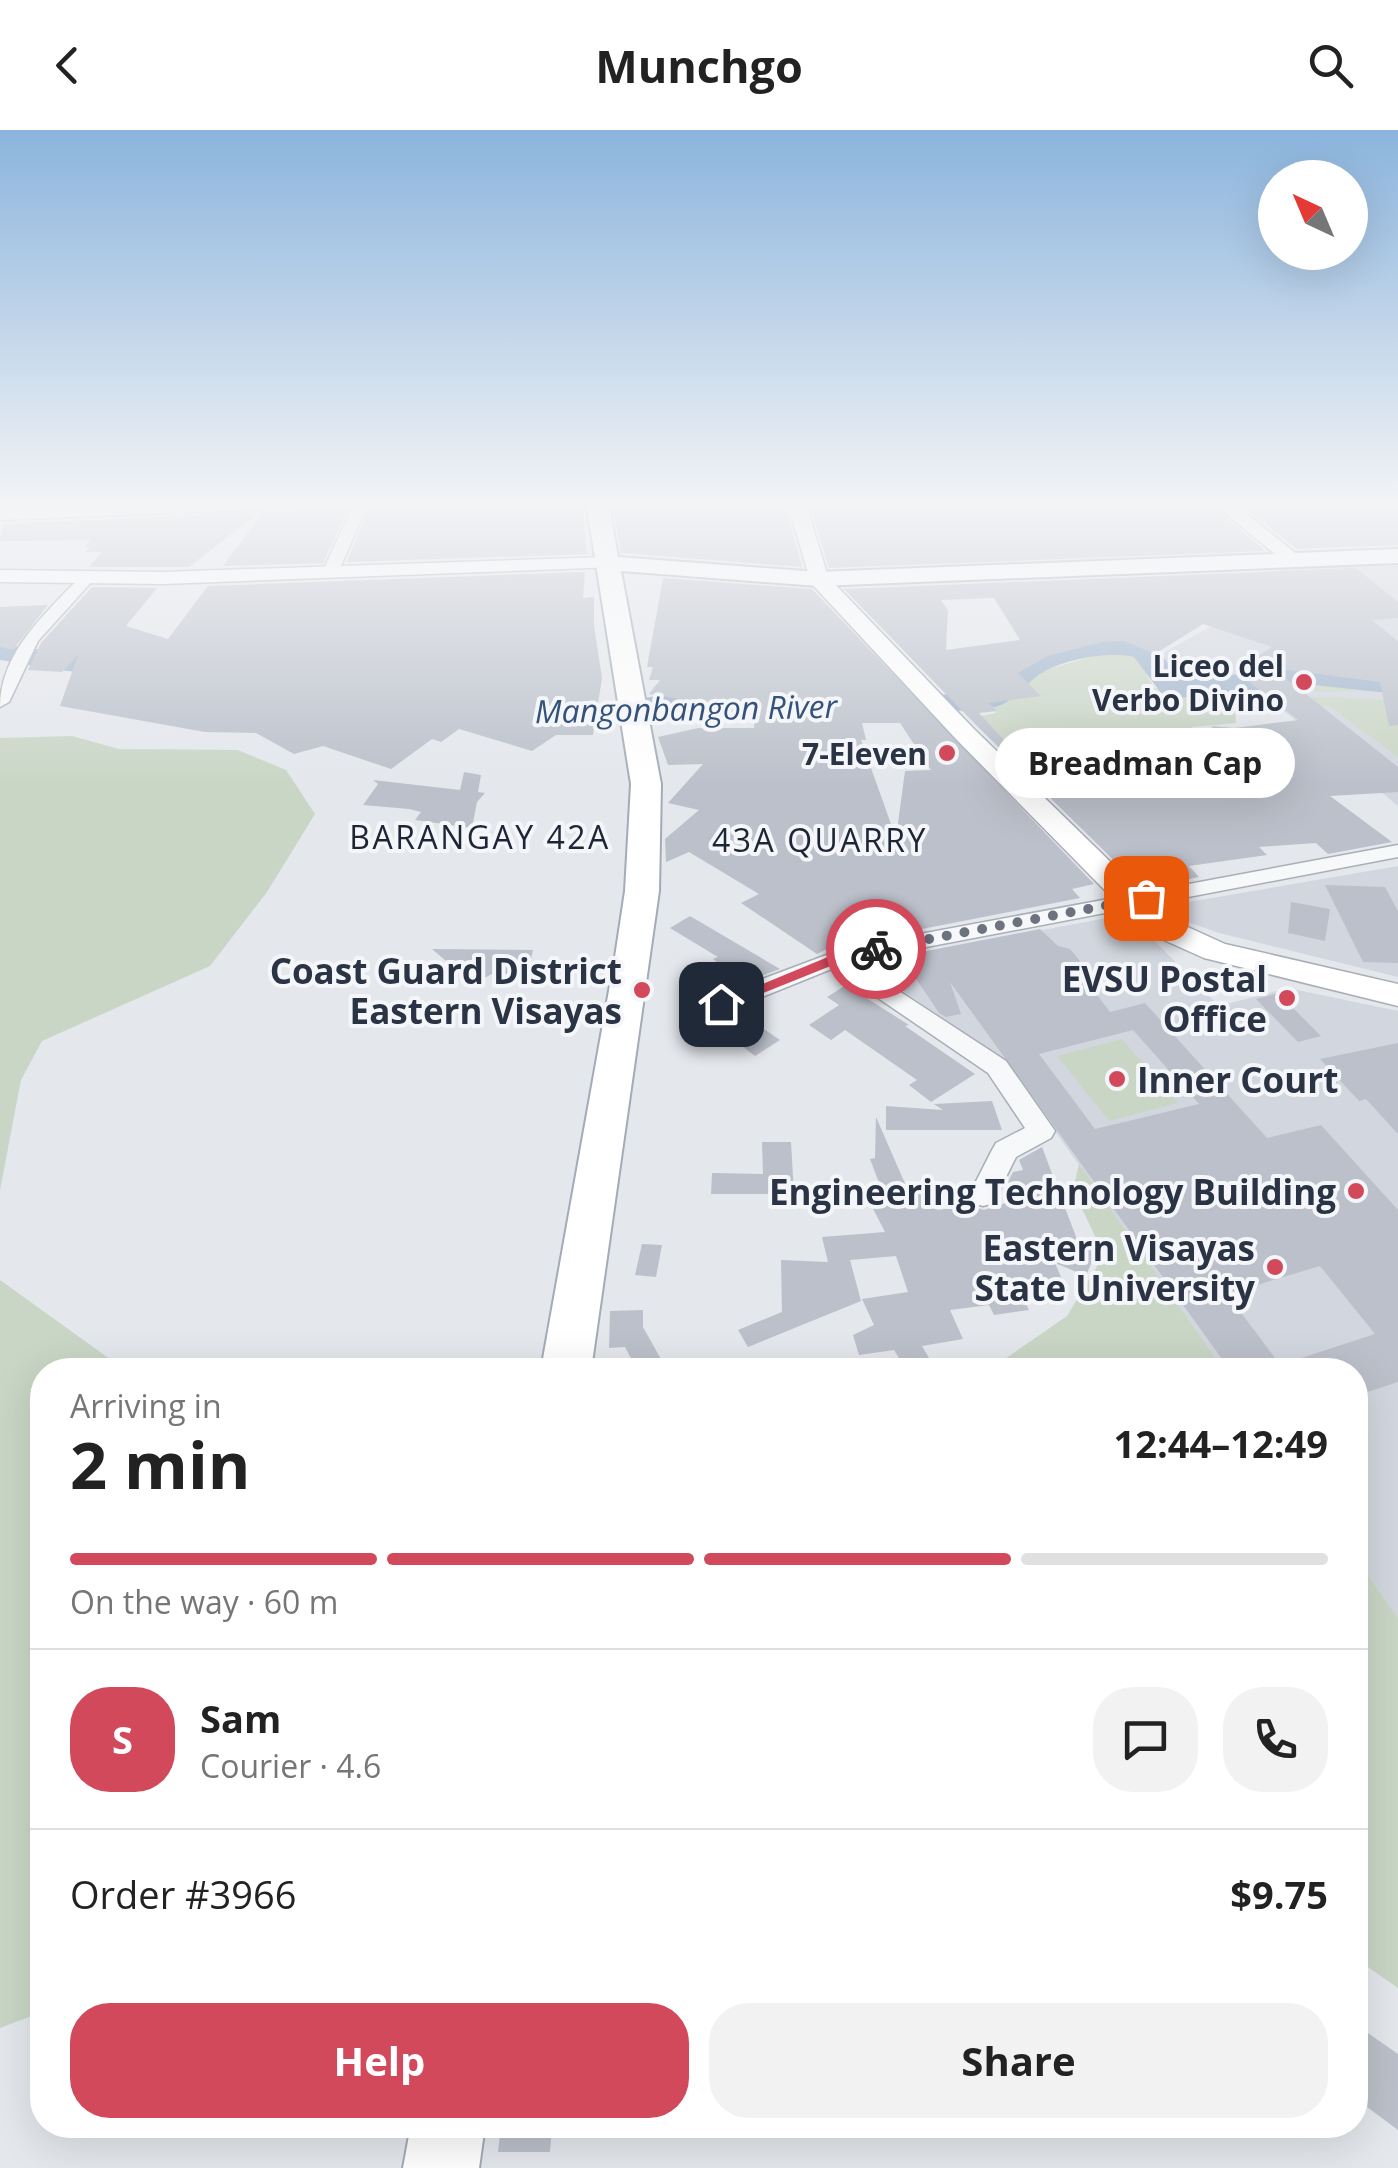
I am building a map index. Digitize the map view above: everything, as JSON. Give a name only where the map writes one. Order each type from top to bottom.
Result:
[{"type":"main road","points":[[568,1358],[642,891],[646,784],[619,596]]},
{"type":"main road","points":[[441,2168],[446,2138]]},
{"type":"street","points":[[0,702],[21,656],[41,625],[69,596]]},
{"type":"street","points":[[834,596],[1157,925],[1195,944],[1398,994]]},
{"type":"street","points":[[721,1004],[844,955],[1398,851]]},
{"type":"street","points":[[844,955],[841,961],[847,969],[996,1068],[1042,1131],[1006,1150],[983,1195]]},
{"type":"shaded area","name":"Liceo del Verbo Divino","points":[[1264,596],[1398,596],[1398,806],[1255,687],[1164,678],[1158,656]]},
{"type":"shaded area","points":[[1398,866],[1398,977],[1219,933],[1179,919],[1165,906]]},
{"type":"shaded area","name":"Eastern Visayas State University","points":[[1128,914],[1219,1006],[1288,988],[1398,1011],[1398,1618],[1368,1575],[1368,1358],[1216,1358],[1004,1059],[862,964]]},
{"type":"green space","points":[[1114,650],[1134,653],[1155,689],[1163,680],[1248,689],[1235,709],[1236,723],[1192,727],[1186,756],[1116,765],[1095,749],[1029,757],[1007,746],[976,717],[996,713],[992,703],[1028,675]]},
{"type":"green space","points":[[1299,675],[1398,685],[1398,690],[1315,692]]},
{"type":"green space","points":[[1306,697],[1398,700],[1398,757],[1329,706],[1306,704]]},
{"type":"green space","points":[[72,736],[119,749],[238,750],[286,770],[315,814],[267,892],[210,966],[42,1041],[21,1080],[0,1190],[0,738]]},
{"type":"green space","name":"Inner Court","points":[[1122,1039],[1178,1103],[1109,1121],[1057,1056]]},
{"type":"green space","points":[[1079,1164],[1216,1358],[1006,1358],[1067,1316],[1104,1255],[1073,1190]]},
{"type":"green space","points":[[0,1280],[108,1358],[30,1358],[30,2017],[0,2028]]},
{"type":"green space","points":[[1368,1575],[1398,1618],[1398,1988],[1368,1967]]},
{"type":"building","points":[[84,596],[150,596],[126,626],[168,639],[200,596],[594,597],[602,678],[593,735],[556,735],[532,751],[459,729],[441,742],[432,739],[391,769],[323,746],[294,754],[256,733],[205,732],[60,706],[78,655],[62,672],[28,670],[41,643]]},
{"type":"building","points":[[660,596],[819,596],[1094,884],[1072,889],[1080,898],[886,936],[877,924],[817,954],[741,903],[759,894],[689,852],[666,862],[665,839],[699,810],[668,803],[703,764],[668,765],[658,737],[698,728],[754,728],[755,711],[649,694],[660,680],[649,680],[653,667],[647,667]],"holes":[[[862,723],[900,723],[931,770],[905,771],[896,838],[861,740],[866,740]]]},
{"type":"building","points":[[851,596],[1391,596],[1398,602],[1398,618],[1372,620],[1398,641],[1398,725],[1389,726],[1380,682],[1273,668],[1398,767],[1398,792],[1330,796],[1392,842],[1328,854],[1316,843],[1259,847],[1267,855],[1189,866],[1199,877],[1143,889]],"holes":[[[994,598],[1020,640],[946,650],[948,611],[941,600]],[[1203,624],[1272,647],[1235,671],[1298,720],[1234,728],[1212,726],[1216,744],[1191,741],[1203,759],[1116,771],[1099,754],[1027,765],[979,713],[997,711],[989,703],[1041,696],[1018,673],[1048,656],[1102,642],[1124,641],[1155,654]]]},
{"type":"building","points":[[48,605],[13,650],[0,647],[0,607]]},
{"type":"building","points":[[464,772],[481,775],[478,792],[485,793],[477,802],[472,828],[415,820],[421,812],[409,809],[363,805],[378,784],[373,780],[460,790]]},
{"type":"building","points":[[1325,885],[1385,887],[1398,911],[1398,963],[1363,962]]},
{"type":"building","points":[[1291,902],[1330,909],[1325,941],[1288,933]]},
{"type":"building","points":[[690,916],[780,969],[747,981],[734,971],[730,973],[713,959],[718,957],[670,928]]},
{"type":"building","points":[[1040,929],[1058,946],[1070,949],[1093,977],[1087,982],[1110,1012],[1145,1003],[1267,1138],[1321,1125],[1398,1210],[1398,1382],[1368,1392],[1368,1358],[1301,1358],[1375,1334],[1320,1266],[1227,1294],[1275,1358],[1221,1358],[950,982],[961,1014],[946,1017],[939,1013],[901,956]],"holes":[[[1133,1030],[1199,1104],[1095,1129],[1039,1054]]]},
{"type":"building","points":[[432,949],[533,950],[527,975],[492,974],[473,984]]},
{"type":"building","points":[[846,985],[975,1074],[931,1102],[909,1085],[917,1080],[845,1030],[831,1040],[809,1025],[839,1005],[827,997]]},
{"type":"building","points":[[1278,993],[1321,1036],[1298,1042],[1256,999]]},
{"type":"building","points":[[742,1014],[780,1040],[755,1056],[718,1028]]},
{"type":"building","points":[[1398,1043],[1398,1134],[1366,1099],[1359,1101],[1320,1059]]},
{"type":"building","points":[[992,1101],[1002,1130],[886,1130],[886,1106],[943,1110],[934,1104]]},
{"type":"building","points":[[876,1117],[910,1195],[927,1191],[937,1210],[971,1206],[984,1210],[1012,1201],[1005,1188],[1013,1172],[1023,1170],[1019,1160],[1042,1147],[1078,1242],[1097,1249],[1086,1276],[1055,1263],[1066,1289],[1022,1295],[1029,1310],[994,1315],[989,1305],[950,1310],[963,1339],[922,1346],[929,1358],[899,1358],[894,1350],[859,1355],[853,1335],[874,1325],[862,1299],[908,1292],[896,1256],[850,1260],[861,1301],[748,1347],[738,1330],[782,1312],[781,1260],[828,1262],[822,1237],[885,1232],[864,1191],[881,1188],[870,1159],[875,1158]]},
{"type":"building","points":[[762,1142],[791,1142],[794,1194],[711,1194],[712,1173],[763,1174]]},
{"type":"building","points":[[642,1244],[662,1245],[656,1277],[635,1275]]},
{"type":"building","points":[[643,1310],[643,1327],[660,1358],[631,1358],[625,1347],[609,1348],[610,1311]]},
{"type":"building","points":[[1368,2033],[1398,2054],[1398,2130],[1368,2108]]},
{"type":"building","points":[[500,2138],[551,2138],[550,2152],[498,2152]]},
{"type":"waterway","name":"Mangonbangon River","points":[[891,709],[995,698],[1032,666],[1093,649],[1122,646],[1144,651],[1171,687],[1178,689],[1314,676],[1398,685]]},
{"type":"waterway","name":"Mangonbangon River","points":[[0,652],[95,665],[136,666]]},
{"type":"waterway","name":"Mangonbangon River","points":[[537,712],[591,715],[676,702],[757,704]]},
{"type":"way so far","points":[[876,949],[1146,898]]},
{"type":"place","name":"Liceo del Verbo Divino","points":[[1304,682]]},
{"type":"place","name":"7-Eleven","points":[[947,753]]},
{"type":"place","name":"Breadman Cap","points":[[1146,898]]},
{"type":"place","name":"Coast Guard District Eastern Visayas","points":[[642,990]]},
{"type":"place","name":"EVSU Postal Office","points":[[1287,998]]},
{"type":"place","name":"Inner Court","points":[[1117,1079]]},
{"type":"place","name":"Engineering Technology Building","points":[[1356,1191]]},
{"type":"place","name":"Eastern Visayas State University","points":[[1275,1267]]},
{"type":"district","name":"BARANGAY 42A","points":[[480,836]]},
{"type":"district","name":"43A QUARRY","points":[[820,839]]},
{"type":"route","points":[[721,1004],[844,955],[876,949]]}]
